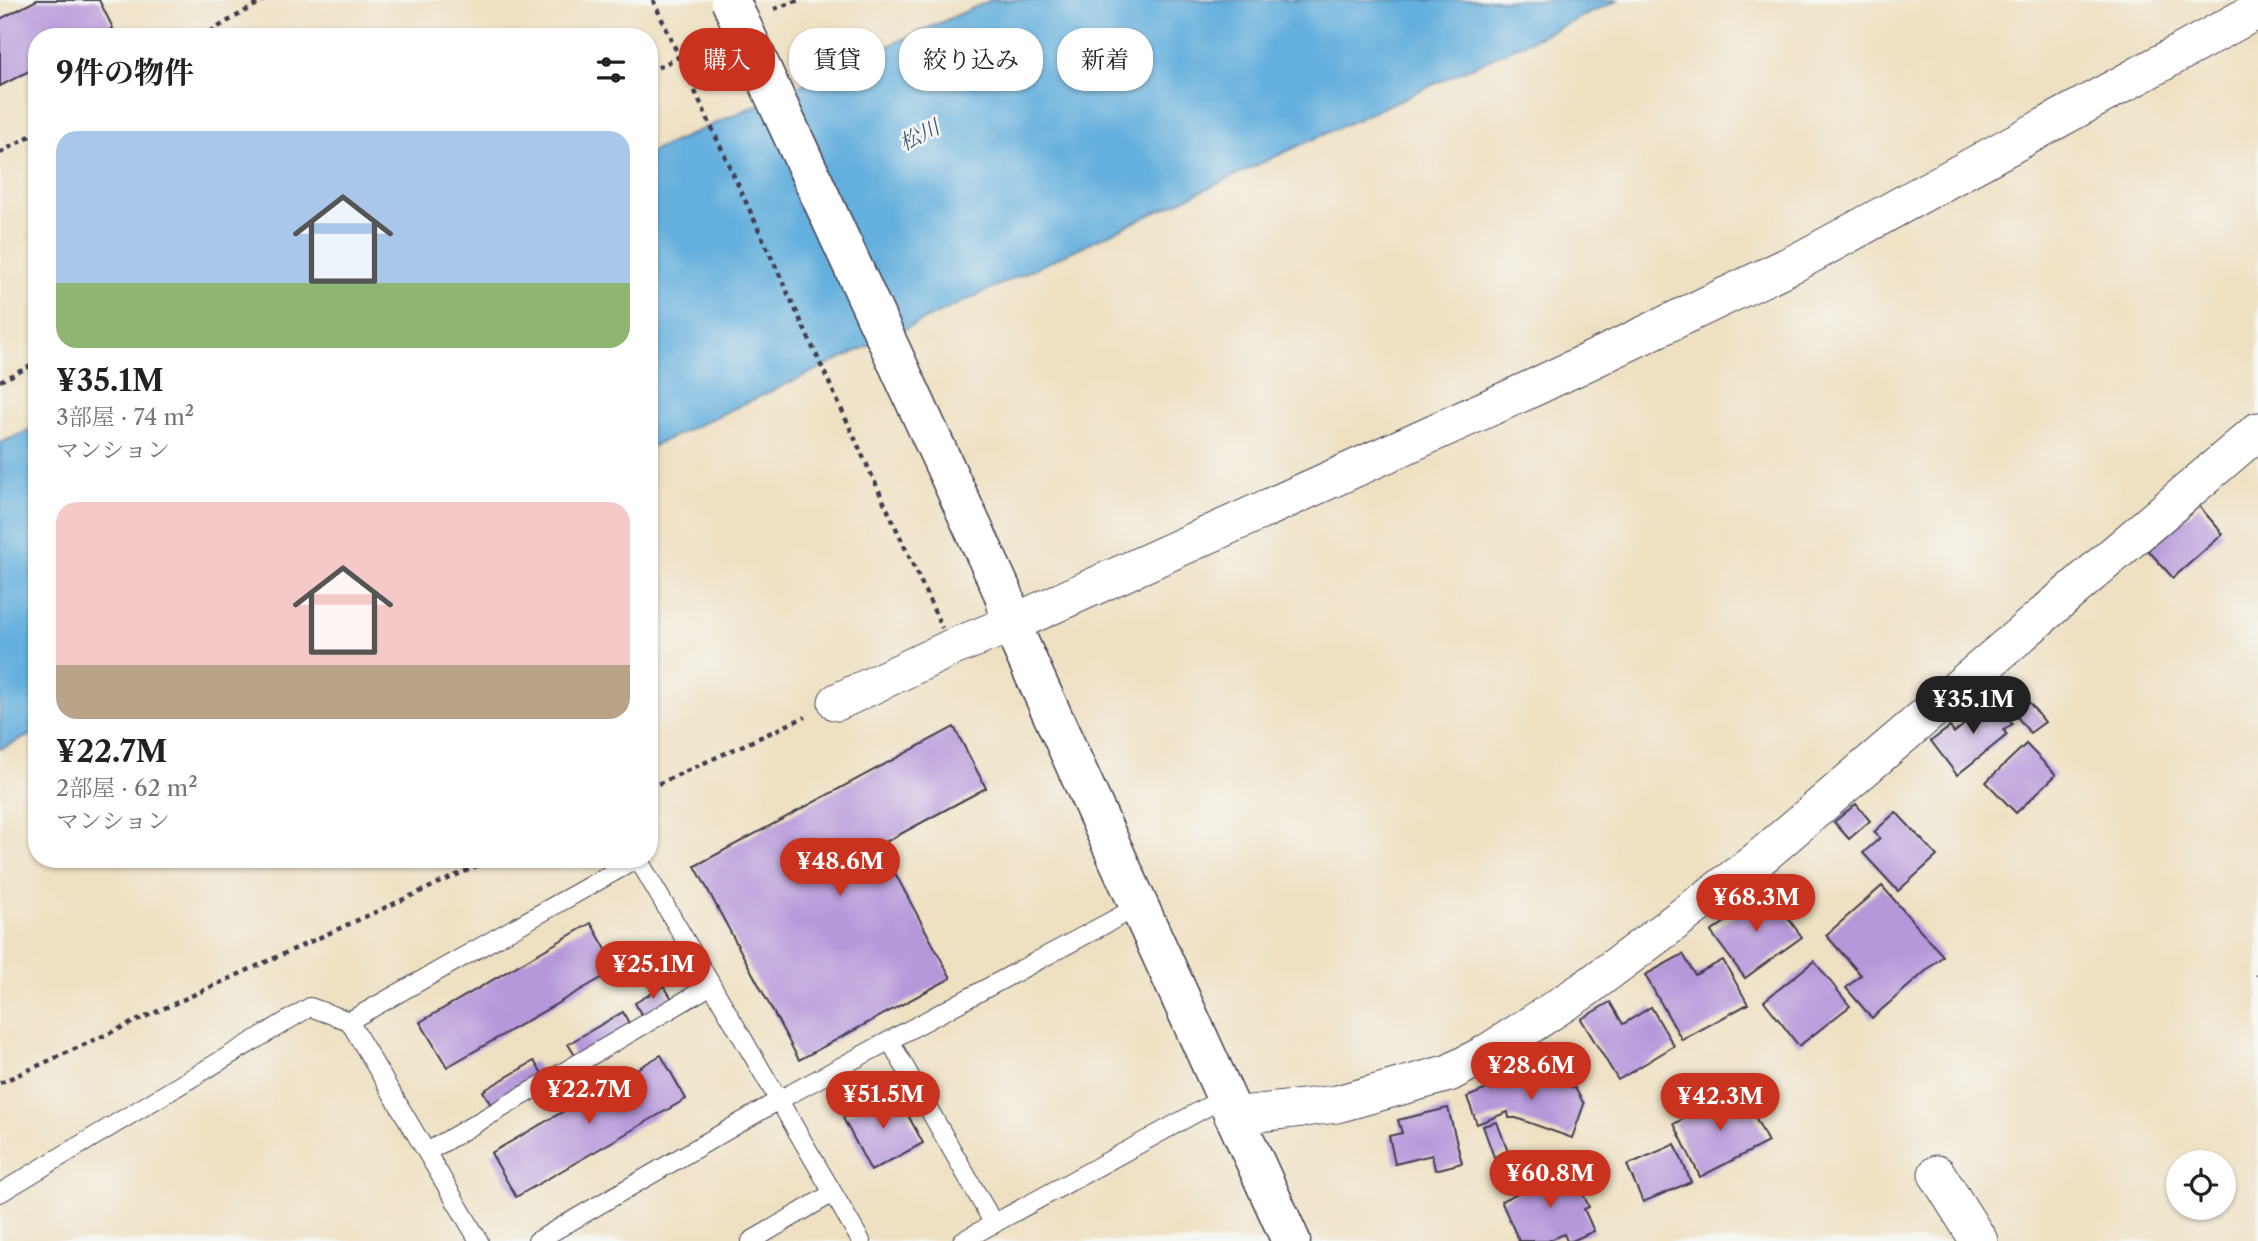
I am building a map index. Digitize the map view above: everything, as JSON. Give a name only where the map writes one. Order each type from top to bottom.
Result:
[{"type":"street","points":[[730,0],[1291,1241]]},
{"type":"street","points":[[837,702],[951,648],[1007,610],[1535,387],[1801,260],[2258,10]]},
{"type":"street","points":[[1229,1106],[1337,1104],[1449,1073],[1487,1054],[1584,990],[1755,862],[2258,431]]},
{"type":"street","points":[[1937,1174],[1979,1241]]},
{"type":"lane","points":[[349,1021],[621,868]]},
{"type":"lane","points":[[642,868],[861,1241]]},
{"type":"lane","points":[[537,1241],[779,1100],[1139,906]]},
{"type":"lane","points":[[427,1152],[710,986]]},
{"type":"lane","points":[[0,1193],[310,1007],[349,1021],[479,1241]]},
{"type":"lane","points":[[890,1041],[994,1224]]},
{"type":"lane","points":[[962,1241],[1229,1106]]},
{"type":"lane","points":[[751,1241],[833,1193]]},
{"type":"path","points":[[216,28],[264,0]]},
{"type":"path","points":[[653,0],[942,628]]},
{"type":"path","points":[[0,153],[28,137]]},
{"type":"path","points":[[0,381],[28,367]]},
{"type":"path","points":[[658,784],[837,702]]},
{"type":"path","points":[[0,1083],[472,868]]},
{"type":"water","name":"松川","points":[[991,0],[1619,0],[1283,153],[658,444],[658,149],[789,90],[885,91],[885,47],[899,41],[899,91],[1043,91],[1043,28],[928,28]]},
{"type":"water","points":[[28,431],[28,736],[0,749],[0,443]]},
{"type":"building","points":[[37,0],[99,0],[113,28],[28,28],[28,72],[0,86],[0,19]]},
{"type":"building","points":[[2199,506],[2223,534],[2173,578],[2148,550]]},
{"type":"building","points":[[2011,680],[2045,722],[2030,733],[1997,692]]},
{"type":"building","points":[[1990,696],[2012,724],[2004,730],[2007,735],[1957,775],[1931,741],[1950,727],[1954,733],[1967,722],[1963,717]]},
{"type":"building","points":[[954,727],[986,788],[880,845],[951,978],[799,1060],[695,866]]},
{"type":"building","points":[[2026,744],[2056,775],[2016,813],[1986,782]]},
{"type":"building","points":[[1856,804],[1870,821],[1849,839],[1834,822]]},
{"type":"building","points":[[1896,812],[1937,856],[1898,891],[1863,853],[1880,838],[1874,832]]},
{"type":"building","points":[[1882,886],[1943,956],[1872,1018],[1846,988],[1861,975],[1826,935]]},
{"type":"building","points":[[1768,891],[1802,937],[1745,978],[1711,932]]},
{"type":"building","points":[[591,923],[617,969],[447,1067],[420,1022]]},
{"type":"building","points":[[1683,954],[1695,975],[1723,960],[1748,1004],[1682,1040],[1645,975]]},
{"type":"building","points":[[1814,961],[1850,1006],[1799,1046],[1764,1001]]},
{"type":"building","points":[[664,986],[672,999],[642,1016],[635,1003]]},
{"type":"building","points":[[1610,1002],[1623,1024],[1651,1007],[1674,1046],[1618,1080],[1581,1019]]},
{"type":"building","points":[[623,1012],[631,1027],[577,1059],[568,1044]]},
{"type":"building","points":[[661,1055],[686,1099],[516,1197],[491,1153]]},
{"type":"building","points":[[534,1061],[543,1075],[491,1105],[483,1091]]},
{"type":"building","points":[[1546,1065],[1553,1082],[1575,1088],[1584,1104],[1572,1138],[1516,1118],[1509,1118],[1508,1112],[1477,1124],[1467,1097]]},
{"type":"building","points":[[895,1091],[923,1143],[871,1171],[843,1118]]},
{"type":"building","points":[[1742,1091],[1768,1142],[1700,1177],[1674,1124],[1693,1114],[1691,1110],[1716,1097],[1719,1103]]},
{"type":"building","points":[[1448,1108],[1462,1163],[1435,1170],[1432,1155],[1395,1164],[1389,1136],[1402,1133],[1398,1120]]},
{"type":"building","points":[[1497,1122],[1508,1152],[1494,1157],[1483,1126]]},
{"type":"building","points":[[1675,1144],[1691,1182],[1643,1202],[1627,1165]]},
{"type":"building","points":[[1571,1168],[1589,1207],[1584,1209],[1594,1231],[1572,1241],[1567,1241],[1564,1234],[1548,1241],[1519,1241],[1501,1201]]}]
